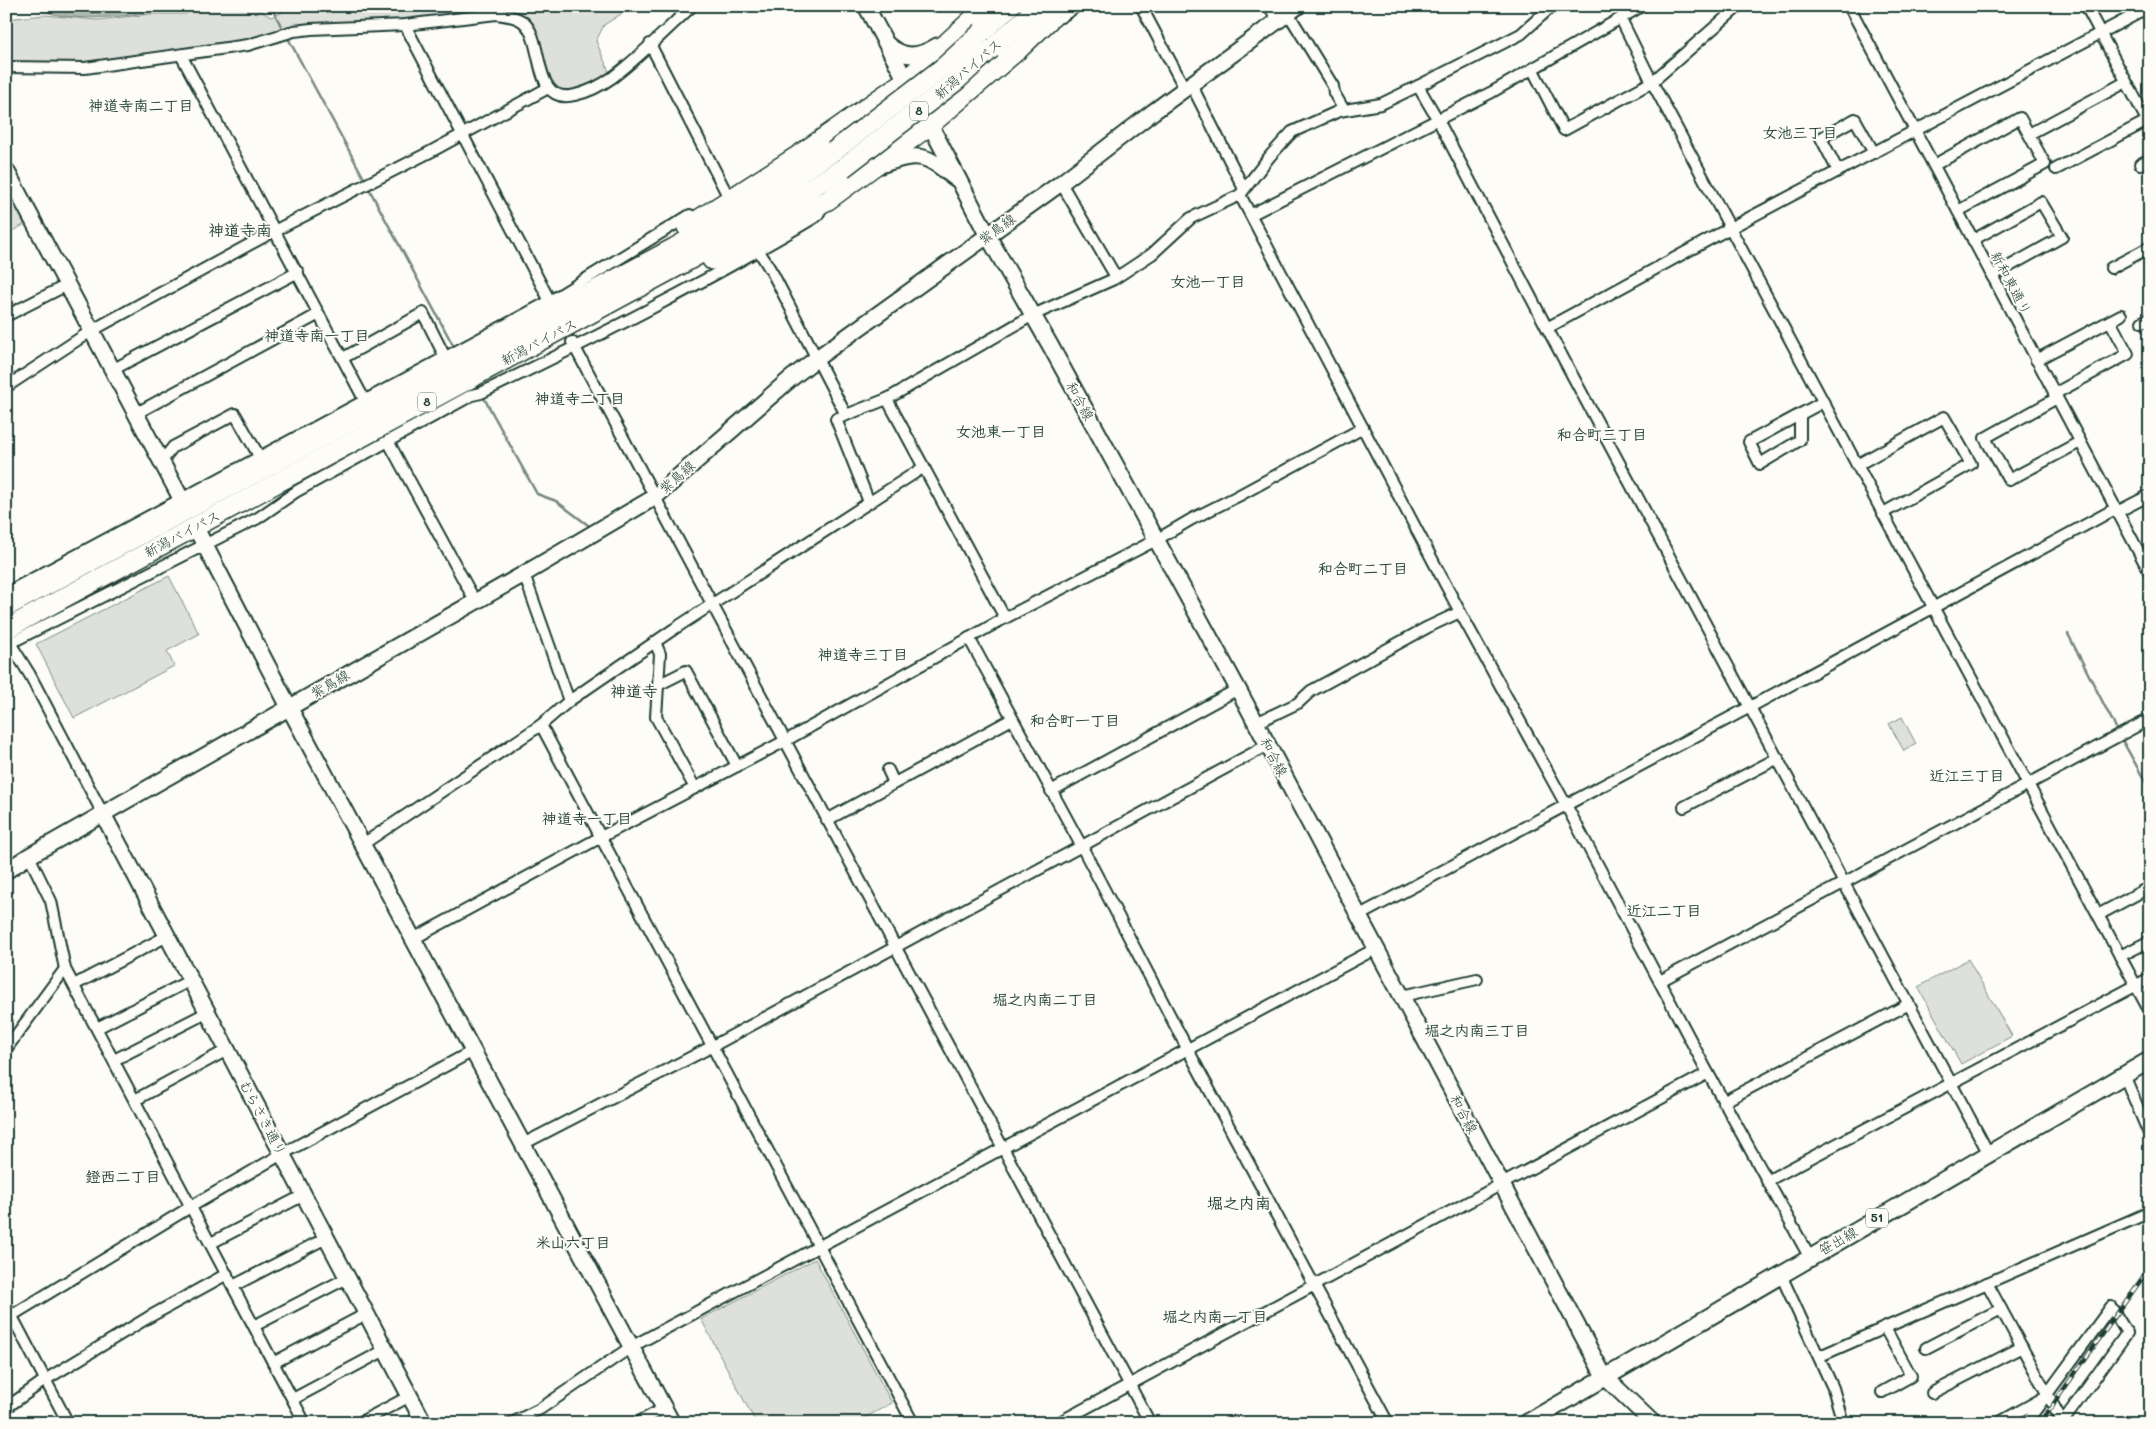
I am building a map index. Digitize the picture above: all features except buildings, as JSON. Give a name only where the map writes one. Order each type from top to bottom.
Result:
[{"type":"highway","points":[[587,294],[663,242],[799,155],[906,80],[987,6]]},
{"type":"highway","name":"新潟バイパス","points":[[6,607],[747,206],[834,151],[924,82],[1010,6]]},
{"type":"highway","name":"新潟バイパス","points":[[8,639],[517,353],[850,173],[900,126],[956,81],[996,57],[1039,6]]},
{"type":"highway","points":[[906,80],[920,96],[928,100],[936,100],[968,85],[996,57],[1044,25],[1064,6]]},
{"type":"highway","points":[[517,353],[748,243],[828,200],[850,173],[930,125],[996,57]]},
{"type":"highway","points":[[844,124],[875,114],[896,114],[918,117],[930,125]]},
{"type":"main road","name":"笹出線","points":[[1527,1423],[1604,1376],[2150,1060]]},
{"type":"street","points":[[6,67],[85,68],[248,45],[294,31],[405,25],[496,14],[508,15],[522,21],[530,33],[548,88],[563,97],[585,93],[612,77],[692,6]]},
{"type":"street","name":"和合線","points":[[866,6],[988,236],[1238,689],[1501,1186],[1561,1291],[1604,1376],[1653,1423]]},
{"type":"street","points":[[1044,25],[1068,14],[1077,6]]},
{"type":"street","points":[[1141,6],[1188,87],[1252,214],[1460,612],[1566,805],[1723,1102],[1810,1258]]},
{"type":"street","points":[[1269,6],[1288,13],[1333,86],[1334,93],[1344,110]]},
{"type":"street","points":[[869,502],[836,419],[887,398],[1033,315],[1116,277],[1152,254],[1190,218],[1242,192],[1270,156],[1292,132],[1344,110],[1381,104],[1521,34],[1552,6]]},
{"type":"street","points":[[1252,214],[1533,70],[1642,6]]},
{"type":"street","points":[[1533,70],[1564,130],[1652,82],[1739,6]]},
{"type":"street","name":"新和東通り","points":[[1849,6],[2150,573]]},
{"type":"street","points":[[2056,169],[2148,124],[2086,6]]},
{"type":"street","points":[[1547,328],[1730,228],[2150,7]]},
{"type":"street","name":"紫鳥線","points":[[8,865],[30,856],[524,574],[655,497],[789,380],[817,358],[1061,183],[1288,13]]},
{"type":"street","points":[[1621,20],[1652,82],[2150,1012]]},
{"type":"street","points":[[405,25],[551,304]]},
{"type":"street","points":[[885,42],[896,51],[915,56],[925,54],[942,43],[947,43]]},
{"type":"street","points":[[650,44],[727,195]]},
{"type":"street","points":[[181,55],[276,230],[365,402]]},
{"type":"street","points":[[2029,134],[2126,82]]},
{"type":"street","points":[[1418,86],[1438,120],[1547,328],[1989,1154]]},
{"type":"street","points":[[6,387],[91,331],[276,230],[430,152],[548,88]]},
{"type":"street","points":[[1934,165],[2020,118],[2046,164],[1958,211]]},
{"type":"street","points":[[1838,172],[1820,138],[1855,119],[1874,152]]},
{"type":"street","points":[[6,593],[183,502],[259,456],[365,402],[444,357],[551,304],[727,195],[784,154],[799,155]]},
{"type":"street","points":[[850,173],[897,159],[921,156],[938,164],[960,182]]},
{"type":"street","points":[[6,170],[183,502]]},
{"type":"street","points":[[1061,183],[1116,277]]},
{"type":"street","points":[[103,814],[30,675],[8,639],[203,540],[258,518],[296,491],[472,395],[481,393],[817,216],[828,200]]},
{"type":"street","points":[[1973,240],[2041,202],[2062,237],[1992,276]]},
{"type":"street","points":[[2111,268],[2150,247]]},
{"type":"street","points":[[758,248],[846,415]]},
{"type":"street","points":[[112,370],[298,272]]},
{"type":"street","points":[[6,316],[67,285]]},
{"type":"street","points":[[342,358],[423,313],[444,357]]},
{"type":"street","points":[[135,414],[320,314]]},
{"type":"street","points":[[2036,360],[2122,315]]},
{"type":"street","points":[[2080,442],[2009,480],[1985,438],[2128,354],[2110,321]]},
{"type":"street","points":[[573,345],[1150,1423]]},
{"type":"street","points":[[887,398],[1005,618]]},
{"type":"street","points":[[1800,414],[1800,440],[1760,464],[1749,442],[1800,414],[1824,402]]},
{"type":"street","points":[[161,462],[173,447],[235,414],[259,456]]},
{"type":"street","points":[[1857,465],[1944,417],[1971,464],[1882,513]]},
{"type":"street","points":[[413,939],[601,837],[785,741],[1005,618],[1156,540],[1192,518],[1238,496],[1363,428]]},
{"type":"street","points":[[388,441],[475,602]]},
{"type":"street","points":[[362,844],[541,725],[569,701],[655,642],[924,467]]},
{"type":"street","points":[[1358,916],[1933,607],[2150,495]]},
{"type":"street","points":[[203,540],[289,707],[672,1423]]},
{"type":"street","points":[[524,574],[569,701]]},
{"type":"street","points":[[1256,723],[1298,703],[1311,692],[1428,627],[1460,612]]},
{"type":"street","points":[[969,638],[1388,1423]]},
{"type":"street","points":[[655,642],[660,654],[656,717],[695,788]]},
{"type":"street","points":[[658,685],[686,671],[737,766]]},
{"type":"street","points":[[1051,791],[1238,689]]},
{"type":"street","points":[[827,820],[1012,719]]},
{"type":"street","points":[[1660,981],[2150,719]]},
{"type":"street","points":[[541,725],[913,1423]]},
{"type":"street","points":[[523,1144],[711,1047],[1268,745]]},
{"type":"street","points":[[1684,807],[1778,758]]},
{"type":"street","points":[[888,770],[894,784]]},
{"type":"street","name":"むらさき通り","points":[[103,814],[424,1423]]},
{"type":"street","points":[[30,856],[51,900],[65,969],[192,1206],[305,1423]]},
{"type":"street","points":[[2098,915],[2150,887]]},
{"type":"street","points":[[74,985],[167,936]]},
{"type":"street","points":[[2120,956],[2150,941]]},
{"type":"street","points":[[512,1423],[540,1409],[631,1347],[1375,949]]},
{"type":"street","points":[[6,1049],[65,969]]},
{"type":"street","points":[[1767,1181],[2150,978]]},
{"type":"street","points":[[1402,996],[1477,979]]},
{"type":"street","points":[[97,1028],[190,980]]},
{"type":"street","points":[[1723,1102],[1909,1004]]},
{"type":"street","points":[[114,1060],[208,1012]]},
{"type":"street","points":[[135,1100],[227,1050]]},
{"type":"street","points":[[9,1318],[192,1206],[282,1154],[473,1051]]},
{"type":"street","points":[[1058,1423],[1316,1286],[1708,1073]]},
{"type":"street","points":[[2124,1075],[2150,1136]]},
{"type":"street","points":[[211,1243],[304,1195]]},
{"type":"street","points":[[1820,1356],[2150,1212]]},
{"type":"street","points":[[233,1286],[326,1238]]},
{"type":"street","points":[[6,1408],[45,1380],[149,1317],[227,1274]]},
{"type":"street","points":[[1781,1275],[1820,1356],[1833,1388],[1843,1423]]},
{"type":"street","points":[[254,1326],[347,1278]]},
{"type":"street","points":[[1987,1283],[2022,1347],[2048,1396],[2062,1423],[2127,1333],[2111,1307],[2048,1396],[2026,1423]]},
{"type":"street","points":[[6,1305],[9,1318],[68,1423]]},
{"type":"street","points":[[1926,1348],[2001,1309]]},
{"type":"street","points":[[273,1363],[366,1314]]},
{"type":"street","points":[[1882,1392],[1911,1376],[1885,1328]]},
{"type":"street","points":[[1932,1393],[2022,1347]]},
{"type":"street","points":[[293,1399],[385,1350]]},
{"type":"street","points":[[359,1423],[410,1396]]},
{"type":"street","points":[[1998,1423],[2048,1396]]},
{"type":"street","points":[[637,1423],[664,1408]]},
{"type":"shaded area","points":[[204,6],[252,6],[271,17],[281,13],[284,6],[632,7],[604,25],[596,41],[610,74],[587,87],[572,91],[562,90],[554,84],[536,33],[530,22],[519,13],[499,8],[77,63],[6,62],[6,19],[45,15],[97,20],[151,14],[185,14]]},
{"type":"shaded area","points":[[6,185],[22,213],[24,225],[6,234]]},
{"type":"shaded area","points":[[169,576],[199,634],[167,651],[174,666],[74,718],[36,644]]},
{"type":"shaded area","points":[[1902,717],[1916,744],[1904,751],[1889,724]]},
{"type":"shaded area","points":[[1968,959],[2012,1036],[1961,1064],[1918,987]]},
{"type":"shaded area","points":[[815,1259],[892,1403],[855,1423],[756,1423],[701,1319]]},
{"type":"water","points":[[28,6],[177,6],[140,14],[83,18],[56,14]]},
{"type":"waterway","points":[[271,6],[282,28]]},
{"type":"waterway","points":[[289,40],[366,182]]},
{"type":"waterway","points":[[368,187],[454,347]]},
{"type":"waterway","points":[[484,398],[537,494],[556,501],[588,525]]},
{"type":"waterway","points":[[2068,634],[2118,732]]},
{"type":"waterway","points":[[2121,738],[2150,790]]},
{"type":"railway","points":[[2040,1423],[2150,1267]]},
{"type":"district","name":"神道寺南二丁目","points":[[141,106]]},
{"type":"district","name":"女池三丁目","points":[[1800,133]]},
{"type":"district","name":"神道寺南","points":[[240,230]]},
{"type":"district","name":"女池一丁目","points":[[1208,282]]},
{"type":"district","name":"神道寺南一丁目","points":[[317,336]]},
{"type":"district","name":"神道寺二丁目","points":[[580,399]]},
{"type":"district","name":"女池東一丁目","points":[[1001,432]]},
{"type":"district","name":"和合町三丁目","points":[[1602,435]]},
{"type":"district","name":"和合町二丁目","points":[[1363,569]]},
{"type":"district","name":"神道寺三丁目","points":[[863,655]]},
{"type":"district","name":"神道寺","points":[[634,691]]},
{"type":"district","name":"和合町一丁目","points":[[1075,721]]},
{"type":"district","name":"近江三丁目","points":[[1967,776]]},
{"type":"district","name":"神道寺一丁目","points":[[587,819]]},
{"type":"district","name":"近江二丁目","points":[[1664,911]]},
{"type":"district","name":"堀之内南二丁目","points":[[1045,1000]]},
{"type":"district","name":"堀之内南三丁目","points":[[1477,1031]]},
{"type":"district","name":"鐙西二丁目","points":[[123,1177]]},
{"type":"district","name":"堀之内南","points":[[1239,1203]]},
{"type":"district","name":"米山六丁目","points":[[573,1243]]},
{"type":"district","name":"堀之内南一丁目","points":[[1215,1317]]}]
